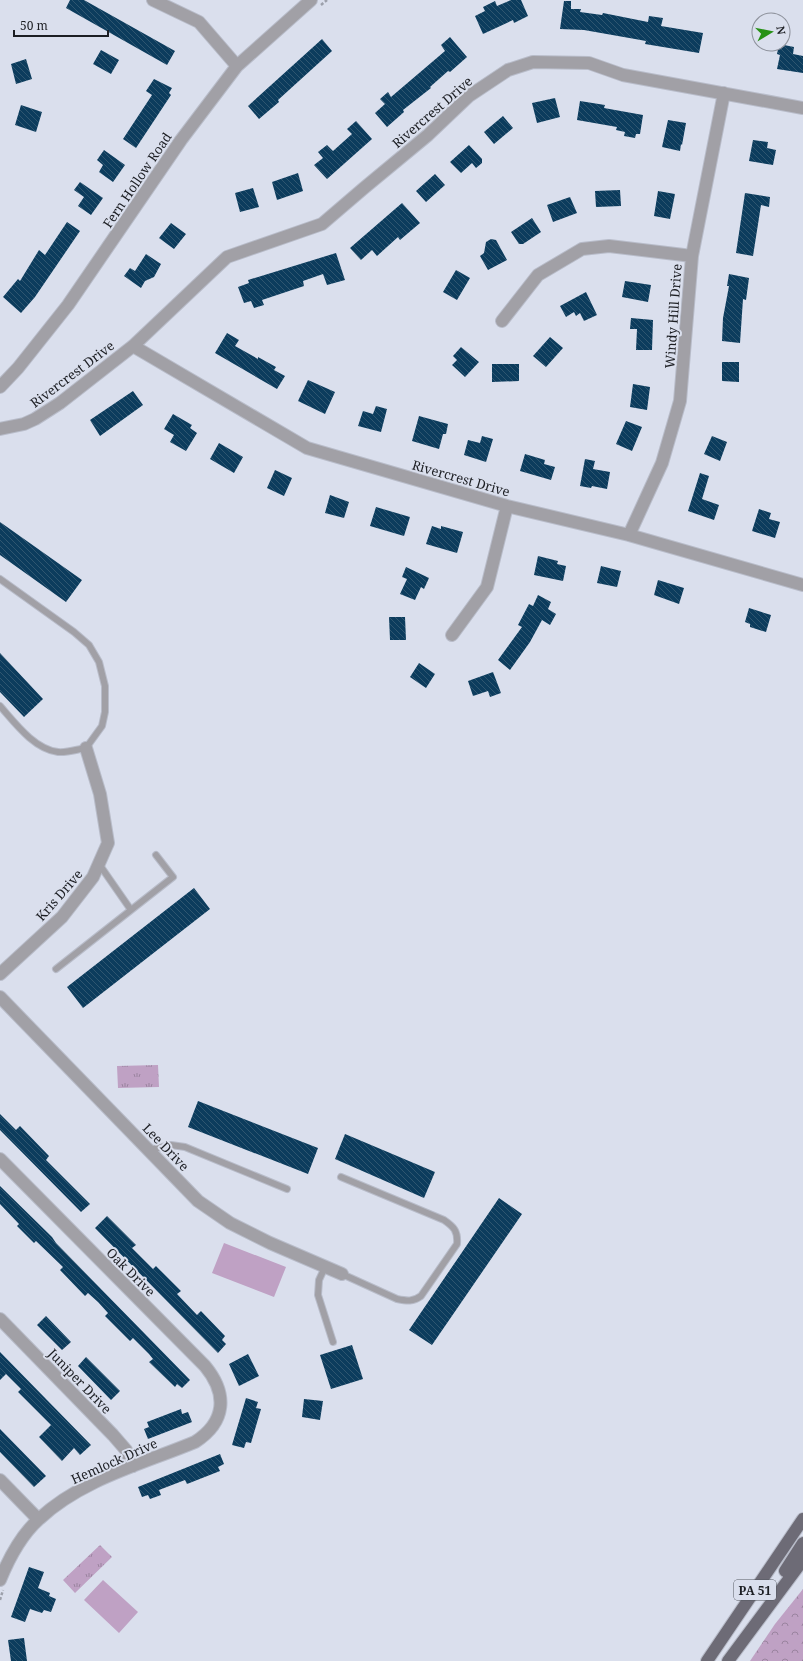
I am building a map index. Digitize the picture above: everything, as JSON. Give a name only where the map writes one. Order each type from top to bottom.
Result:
[{"type":"main road","name":"PA 51","points":[[708,1661],[803,1519]]},
{"type":"main road","points":[[742,1640],[803,1543]]},
{"type":"main road","name":"PA 51","points":[[728,1661],[742,1640],[803,1560]]},
{"type":"street","points":[[153,0],[198,22],[237,66]]},
{"type":"street","name":"Fern Hollow Road","points":[[0,387],[18,368],[68,305],[181,140],[237,66],[311,0]]},
{"type":"street","name":"Rivercrest Drive","points":[[1,427],[24,424],[48,411],[133,346],[227,257],[322,224],[428,135],[469,96],[508,70],[533,62],[588,63],[624,75],[803,108]]},
{"type":"street","name":"Windy Hill Drive","points":[[629,535],[662,463],[680,401],[692,256],[724,93]]},
{"type":"street","points":[[502,321],[538,275],[582,249],[609,246],[692,256]]},
{"type":"street","name":"Rivercrest Drive","points":[[133,346],[307,448],[507,506],[629,535],[803,585]]},
{"type":"street","points":[[452,635],[488,587],[507,506]]},
{"type":"street","name":"Kris Drive","points":[[0,974],[62,917],[93,877],[108,843],[100,794],[86,748]]},
{"type":"street","name":"Lee Drive","points":[[0,997],[198,1201],[230,1223],[270,1243],[342,1274]]},
{"type":"street","name":"Oak Drive","points":[[0,1158],[212,1374],[220,1390],[221,1403],[218,1416]]},
{"type":"street","name":"Juniper Drive","points":[[0,1319],[113,1434],[126,1450],[134,1466]]},
{"type":"street","name":"Hemlock Drive","points":[[0,1580],[17,1547],[38,1519],[80,1490],[134,1466],[195,1442],[212,1429],[218,1416]]},
{"type":"street","points":[[0,1480],[38,1519]]},
{"type":"lane","points":[[0,579],[74,632],[89,645],[99,662],[105,686],[105,712],[102,726],[86,748],[60,752],[49,750],[34,741],[0,706]]},
{"type":"lane","points":[[56,969],[173,877],[156,855]]},
{"type":"lane","points":[[99,864],[131,910]]},
{"type":"lane","points":[[149,1150],[171,1145],[185,1147],[287,1190]]},
{"type":"lane","points":[[342,1177],[444,1220],[454,1227],[458,1236],[457,1244],[421,1296],[415,1301],[407,1301],[398,1298],[342,1274]]},
{"type":"lane","points":[[326,1267],[319,1280],[318,1295],[333,1342]]},
{"type":"green space","points":[[158,1065],[159,1087],[118,1088],[117,1066]]},
{"type":"green space","points":[[224,1243],[286,1267],[274,1297],[212,1273]]},
{"type":"green space","points":[[100,1545],[112,1557],[75,1593],[63,1580]]},
{"type":"green space","points":[[103,1580],[138,1612],[119,1633],[84,1600]]},
{"type":"green space","points":[[803,1589],[803,1661],[750,1661],[775,1624]]},
{"type":"building","points":[[70,0],[84,0],[175,51],[167,65],[66,8]]},
{"type":"building","points":[[511,0],[521,0],[528,16],[514,23],[513,20],[483,34],[475,16],[485,11],[483,7],[495,1],[497,6]]},
{"type":"building","points":[[564,1],[571,1],[571,9],[581,9],[580,12],[602,15],[603,13],[648,22],[649,16],[663,18],[661,26],[703,33],[699,53],[645,44],[646,41],[584,30],[560,29]]},
{"type":"building","points":[[450,37],[467,57],[450,72],[448,71],[430,87],[431,88],[403,110],[404,112],[387,127],[375,113],[385,104],[380,99],[388,92],[391,97],[445,51],[441,45]]},
{"type":"building","points":[[322,39],[332,51],[259,119],[248,106]]},
{"type":"building","points":[[791,46],[794,47],[793,54],[803,56],[803,73],[777,69],[780,55],[777,54],[777,52],[791,52]]},
{"type":"building","points":[[101,50],[119,60],[111,74],[93,64]]},
{"type":"building","points":[[26,59],[32,79],[16,84],[11,64]]},
{"type":"building","points":[[154,79],[172,88],[169,93],[171,95],[136,148],[123,139],[152,95],[146,91]]},
{"type":"building","points":[[555,98],[560,117],[537,123],[532,103]]},
{"type":"building","points":[[580,101],[605,105],[604,108],[643,115],[640,134],[636,134],[635,138],[624,136],[625,132],[616,130],[617,127],[577,120]]},
{"type":"building","points":[[21,105],[42,112],[36,132],[15,125]]},
{"type":"building","points":[[503,116],[513,128],[494,144],[484,132]]},
{"type":"building","points":[[668,120],[686,123],[680,151],[662,147]]},
{"type":"building","points":[[356,121],[372,139],[327,179],[314,165],[323,158],[318,152],[327,145],[333,151],[352,134],[347,129]]},
{"type":"building","points":[[753,140],[768,142],[767,148],[776,150],[773,165],[749,161]]},
{"type":"building","points":[[469,145],[482,159],[482,163],[476,168],[472,163],[461,173],[450,162]]},
{"type":"building","points":[[104,150],[125,165],[113,182],[99,172],[103,165],[97,160]]},
{"type":"building","points":[[298,173],[303,191],[277,200],[272,182]]},
{"type":"building","points":[[435,174],[445,185],[426,202],[416,191]]},
{"type":"building","points":[[80,182],[103,198],[91,215],[78,206],[84,197],[74,190]]},
{"type":"building","points":[[253,188],[259,207],[240,212],[235,193]]},
{"type":"building","points":[[620,190],[621,206],[596,207],[595,191]]},
{"type":"building","points":[[658,191],[675,194],[670,219],[654,216]]},
{"type":"building","points":[[745,193],[770,197],[769,207],[761,205],[753,256],[736,253]]},
{"type":"building","points":[[570,197],[577,213],[553,222],[547,205]]},
{"type":"building","points":[[402,203],[420,223],[400,240],[398,237],[377,256],[372,250],[361,260],[350,248]]},
{"type":"building","points":[[532,218],[541,232],[523,244],[519,244],[511,232]]},
{"type":"building","points":[[67,222],[80,231],[35,297],[21,313],[3,297],[18,279],[20,281],[39,250],[45,255]]},
{"type":"building","points":[[171,223],[186,234],[174,249],[159,238]]},
{"type":"building","points":[[491,239],[496,240],[507,260],[488,270],[480,256],[484,253],[486,242]]},
{"type":"building","points":[[336,253],[345,280],[327,285],[323,274],[303,281],[304,286],[262,300],[264,305],[254,308],[251,301],[244,303],[238,287],[249,283],[248,280]]},
{"type":"building","points":[[146,254],[161,264],[154,277],[145,281],[141,288],[124,276],[130,268],[135,271]]},
{"type":"building","points":[[456,270],[470,278],[457,300],[443,292]]},
{"type":"building","points":[[729,274],[749,278],[746,300],[743,299],[740,343],[722,341],[723,318],[729,286],[727,286]]},
{"type":"building","points":[[625,281],[651,285],[648,302],[622,297]]},
{"type":"building","points":[[586,292],[597,315],[584,321],[580,313],[576,316],[574,312],[566,317],[560,306]]},
{"type":"building","points":[[631,318],[653,320],[652,350],[636,350],[637,329],[630,329]]},
{"type":"building","points":[[227,333],[239,340],[235,346],[276,367],[274,370],[285,376],[277,389],[215,353]]},
{"type":"building","points":[[550,337],[563,348],[546,367],[533,356]]},
{"type":"building","points":[[461,347],[479,362],[465,377],[452,365],[457,360],[453,356]]},
{"type":"building","points":[[722,362],[739,362],[739,382],[722,381]]},
{"type":"building","points":[[492,364],[519,364],[519,381],[492,382]]},
{"type":"building","points":[[308,380],[335,392],[325,414],[298,401]]},
{"type":"building","points":[[633,384],[650,387],[647,410],[630,407]]},
{"type":"building","points":[[133,391],[143,405],[100,436],[90,420]]},
{"type":"building","points":[[376,406],[387,409],[381,432],[358,426],[363,411],[373,414]]},
{"type":"building","points":[[173,414],[192,425],[190,428],[197,433],[186,451],[170,442],[174,435],[164,429]]},
{"type":"building","points":[[419,416],[448,424],[446,434],[443,434],[439,449],[412,441]]},
{"type":"building","points":[[626,421],[642,427],[632,451],[616,444]]},
{"type":"building","points":[[482,436],[493,439],[486,462],[464,455],[468,440],[480,443]]},
{"type":"building","points":[[712,436],[727,442],[720,461],[704,454]]},
{"type":"building","points":[[219,443],[243,457],[234,473],[210,459]]},
{"type":"building","points":[[525,454],[545,460],[544,464],[555,467],[551,480],[520,471]]},
{"type":"building","points":[[585,459],[595,461],[593,469],[610,472],[607,489],[592,486],[591,488],[580,486]]},
{"type":"building","points":[[275,470],[292,478],[284,496],[267,488]]},
{"type":"building","points":[[700,473],[709,476],[702,499],[719,505],[714,520],[688,511]]},
{"type":"building","points":[[330,495],[349,502],[344,518],[325,513]]},
{"type":"building","points":[[376,507],[410,517],[404,536],[370,526]]},
{"type":"building","points":[[759,509],[771,513],[769,519],[780,522],[775,538],[752,531]]},
{"type":"building","points":[[0,522],[82,580],[66,602],[0,555]]},
{"type":"building","points":[[432,526],[441,529],[441,526],[463,532],[457,553],[426,544]]},
{"type":"building","points":[[538,556],[558,561],[557,564],[566,566],[563,581],[534,575]]},
{"type":"building","points":[[601,566],[621,571],[617,587],[597,583]]},
{"type":"building","points":[[406,567],[429,578],[424,589],[421,587],[415,600],[400,594],[407,579],[402,577]]},
{"type":"building","points":[[658,580],[684,588],[679,604],[654,595]]},
{"type":"building","points":[[538,595],[551,602],[548,609],[556,614],[550,625],[542,620],[530,642],[510,670],[498,660],[522,627],[518,625],[529,604],[533,606]]},
{"type":"building","points":[[749,608],[771,615],[766,632],[750,627],[750,624],[745,622]]},
{"type":"building","points":[[389,617],[405,617],[406,640],[390,640]]},
{"type":"building","points":[[0,653],[43,699],[24,717],[0,692]]},
{"type":"building","points":[[419,663],[435,674],[426,688],[410,677]]},
{"type":"building","points":[[493,672],[501,693],[490,697],[488,691],[473,696],[468,681]]},
{"type":"building","points":[[194,888],[210,909],[83,1008],[67,987]]},
{"type":"building","points":[[198,1101],[318,1148],[308,1174],[188,1127]]},
{"type":"building","points":[[0,1114],[16,1130],[20,1126],[49,1156],[46,1160],[90,1204],[81,1212],[0,1130]]},
{"type":"building","points":[[345,1134],[435,1172],[424,1198],[335,1159]]},
{"type":"building","points":[[0,1186],[52,1237],[56,1243],[190,1380],[182,1388],[177,1384],[175,1387],[149,1362],[153,1359],[149,1354],[133,1338],[130,1341],[105,1316],[108,1313],[98,1302],[88,1293],[85,1296],[60,1270],[63,1267],[36,1241],[34,1243],[17,1226],[19,1224],[0,1204]]},
{"type":"building","points":[[499,1198],[522,1214],[432,1345],[409,1330]]},
{"type":"building","points":[[107,1216],[136,1245],[132,1248],[153,1269],[156,1266],[181,1291],[177,1294],[197,1315],[201,1311],[225,1336],[222,1340],[226,1344],[218,1353],[95,1228]]},
{"type":"building","points":[[46,1316],[71,1342],[62,1350],[37,1325]]},
{"type":"building","points":[[352,1345],[363,1379],[331,1389],[320,1355]]},
{"type":"building","points":[[0,1352],[91,1445],[80,1455],[74,1448],[62,1461],[39,1437],[51,1425],[18,1392],[21,1389],[6,1374],[0,1380]]},
{"type":"building","points":[[248,1354],[259,1376],[239,1386],[229,1364]]},
{"type":"building","points":[[86,1357],[120,1391],[111,1400],[78,1366]]},
{"type":"building","points":[[246,1398],[258,1402],[256,1408],[261,1409],[251,1443],[246,1442],[244,1448],[232,1445]]},
{"type":"building","points":[[304,1399],[323,1401],[320,1420],[302,1417]]},
{"type":"building","points":[[181,1409],[182,1414],[188,1412],[192,1422],[148,1439],[144,1429],[149,1427],[147,1422]]},
{"type":"building","points":[[0,1429],[46,1476],[34,1487],[0,1452]]},
{"type":"building","points":[[220,1454],[224,1464],[218,1467],[220,1471],[187,1484],[185,1480],[159,1490],[161,1495],[150,1499],[148,1495],[142,1497],[138,1487]]},
{"type":"building","points":[[29,1567],[44,1572],[38,1588],[50,1593],[49,1596],[56,1599],[51,1612],[44,1610],[42,1613],[30,1609],[25,1622],[11,1617]]},
{"type":"building","points":[[24,1638],[27,1661],[11,1661],[8,1640]]}]
